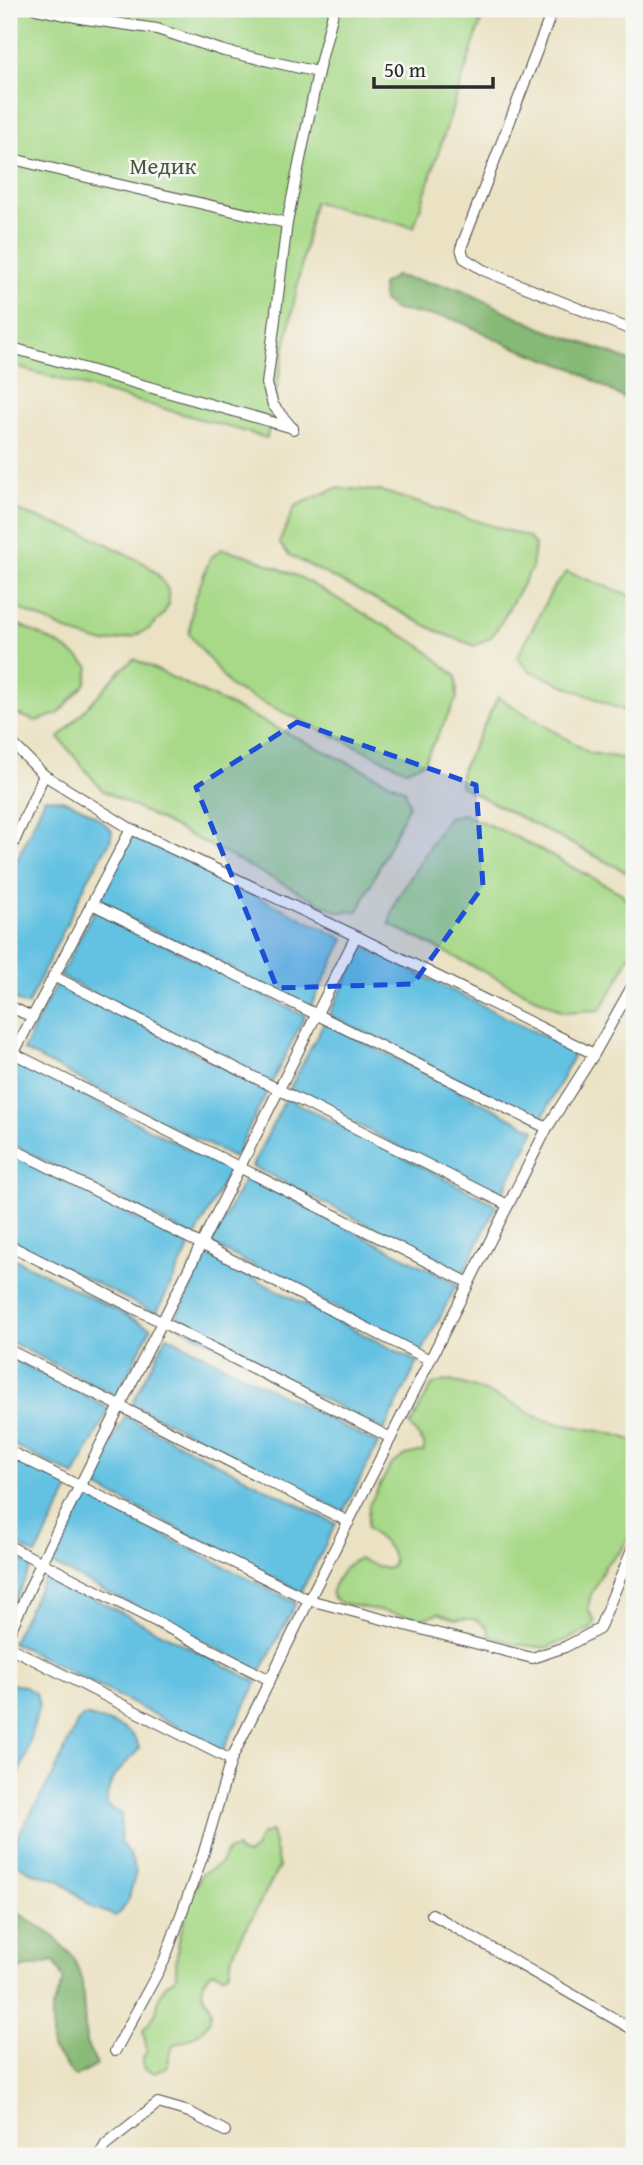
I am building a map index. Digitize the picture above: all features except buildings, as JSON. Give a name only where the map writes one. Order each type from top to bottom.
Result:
[{"type":"lane","points":[[36,9],[88,14],[157,29],[224,51],[318,72]]},
{"type":"lane","points":[[9,349],[293,429],[273,405],[267,384],[286,223],[334,9]]},
{"type":"lane","points":[[553,9],[461,247],[464,258],[483,270],[634,331]]},
{"type":"lane","points":[[9,158],[286,223]]},
{"type":"lane","points":[[9,740],[44,775],[131,829],[356,936],[594,1054]]},
{"type":"lane","points":[[9,853],[44,775]]},
{"type":"lane","points":[[131,829],[11,1058],[240,1168],[469,1283]]},
{"type":"lane","points":[[92,904],[547,1128]]},
{"type":"lane","points":[[9,1634],[41,1563],[356,936]]},
{"type":"lane","points":[[53,976],[508,1205]]},
{"type":"lane","points":[[115,2051],[164,1961],[204,1855],[231,1760],[547,1128],[594,1054],[634,983]]},
{"type":"lane","points":[[9,1006],[32,1017]]},
{"type":"lane","points":[[9,1147],[430,1360]]},
{"type":"lane","points":[[9,1245],[391,1438]]},
{"type":"lane","points":[[9,1350],[349,1522]]},
{"type":"lane","points":[[9,1451],[309,1600],[532,1658],[565,1647],[599,1629],[634,1545]]},
{"type":"lane","points":[[9,1546],[270,1680]]},
{"type":"lane","points":[[9,1647],[231,1760]]},
{"type":"lane","points":[[432,1914],[634,2030]]},
{"type":"lane","points":[[99,2156],[106,2144],[158,2103],[189,2112],[225,2131]]},
{"type":"highlighted area","points":[[297,722],[476,785],[483,886],[413,984],[277,988],[196,787]]},
{"type":"green space","name":"Медик","points":[[9,9],[485,9],[414,227],[314,202],[267,438],[9,365]]},
{"type":"green space","points":[[395,276],[458,288],[543,329],[634,363],[634,404],[574,369],[511,346],[463,323],[449,318],[395,310],[383,301],[382,285]]},
{"type":"green space","points":[[336,488],[381,491],[528,537],[535,545],[532,568],[492,636],[475,646],[441,633],[289,555],[279,543],[295,506]]},
{"type":"green space","points":[[9,508],[91,536],[146,564],[159,576],[168,590],[169,604],[162,616],[149,629],[132,637],[105,643],[77,635],[9,604]]},
{"type":"green space","points":[[222,549],[246,555],[299,577],[421,646],[456,676],[457,698],[423,763],[406,770],[232,688],[189,634],[193,604],[210,558]]},
{"type":"green space","points":[[567,572],[634,597],[634,715],[530,671],[517,658],[553,588]]},
{"type":"green space","points":[[9,620],[62,646],[89,667],[86,683],[58,714],[36,721],[9,708]]},
{"type":"green space","points":[[134,659],[405,790],[409,805],[358,911],[338,912],[102,790],[59,738]]},
{"type":"green space","points":[[498,697],[590,753],[634,760],[634,876],[460,786],[461,771]]},
{"type":"green space","points":[[463,814],[514,836],[621,893],[634,909],[634,946],[600,1010],[564,1012],[389,924],[396,901],[448,817]]},
{"type":"green space","points":[[446,1381],[461,1383],[488,1393],[547,1421],[610,1433],[634,1441],[634,1528],[621,1551],[606,1564],[590,1597],[588,1609],[595,1622],[591,1629],[547,1648],[514,1644],[489,1635],[487,1627],[475,1619],[455,1619],[438,1613],[423,1619],[341,1603],[333,1597],[331,1593],[338,1578],[358,1559],[386,1569],[393,1566],[389,1549],[367,1528],[369,1505],[391,1465],[406,1455],[424,1451],[424,1443],[410,1426],[432,1385]]},
{"type":"green space","points":[[271,1831],[279,1867],[232,1955],[230,1970],[224,1975],[213,1971],[203,1982],[202,1992],[209,2004],[210,2019],[194,2036],[173,2045],[167,2066],[155,2073],[145,2069],[142,2060],[147,2050],[143,2031],[156,2012],[165,1986],[176,1977],[177,1951],[183,1924],[202,1874],[221,1863],[227,1851],[237,1848],[239,1852],[247,1855],[255,1849],[261,1835]]},
{"type":"green space","points":[[9,1907],[52,1935],[74,1958],[82,1982],[86,2043],[97,2065],[75,2077],[52,2049],[52,2008],[64,1981],[54,1961],[17,1970],[9,1968]]},
{"type":"water","points":[[45,798],[82,808],[112,831],[110,842],[88,879],[27,1006],[9,997],[9,877]]},
{"type":"water","points":[[131,834],[344,939],[310,1008],[98,903]]},
{"type":"water","points":[[95,908],[305,1016],[271,1084],[60,976]]},
{"type":"water","points":[[363,946],[575,1052],[541,1121],[329,1015]]},
{"type":"water","points":[[57,982],[268,1090],[234,1158],[23,1050]]},
{"type":"water","points":[[324,1022],[535,1130],[500,1198],[289,1090]]},
{"type":"water","points":[[18,1062],[229,1170],[195,1238],[9,1143],[9,1081]]},
{"type":"water","points":[[286,1098],[497,1205],[463,1273],[252,1166]]},
{"type":"water","points":[[9,1153],[190,1246],[156,1314],[9,1239]]},
{"type":"water","points":[[246,1176],[457,1284],[422,1352],[211,1244]]},
{"type":"water","points":[[207,1255],[418,1362],[384,1430],[173,1323]]},
{"type":"water","points":[[9,1256],[151,1328],[116,1396],[9,1341]]},
{"type":"water","points":[[167,1336],[378,1444],[343,1512],[132,1404]]},
{"type":"water","points":[[9,1357],[109,1408],[75,1476],[9,1443]]},
{"type":"water","points":[[125,1416],[336,1524],[301,1592],[91,1484]]},
{"type":"water","points":[[9,1455],[70,1487],[36,1555],[9,1541]]},
{"type":"water","points":[[85,1495],[296,1603],[261,1671],[50,1563]]},
{"type":"water","points":[[9,1554],[32,1566],[9,1611]]},
{"type":"water","points":[[46,1574],[257,1682],[223,1750],[12,1642]]},
{"type":"water","points":[[12,1684],[24,1686],[36,1694],[39,1705],[26,1756],[9,1794],[9,1691]]},
{"type":"water","points":[[85,1716],[125,1730],[137,1741],[139,1749],[112,1781],[107,1796],[107,1805],[121,1814],[120,1842],[130,1855],[136,1872],[129,1897],[121,1912],[115,1916],[92,1907],[59,1880],[34,1873],[9,1860],[9,1851],[53,1775],[78,1721]]}]
